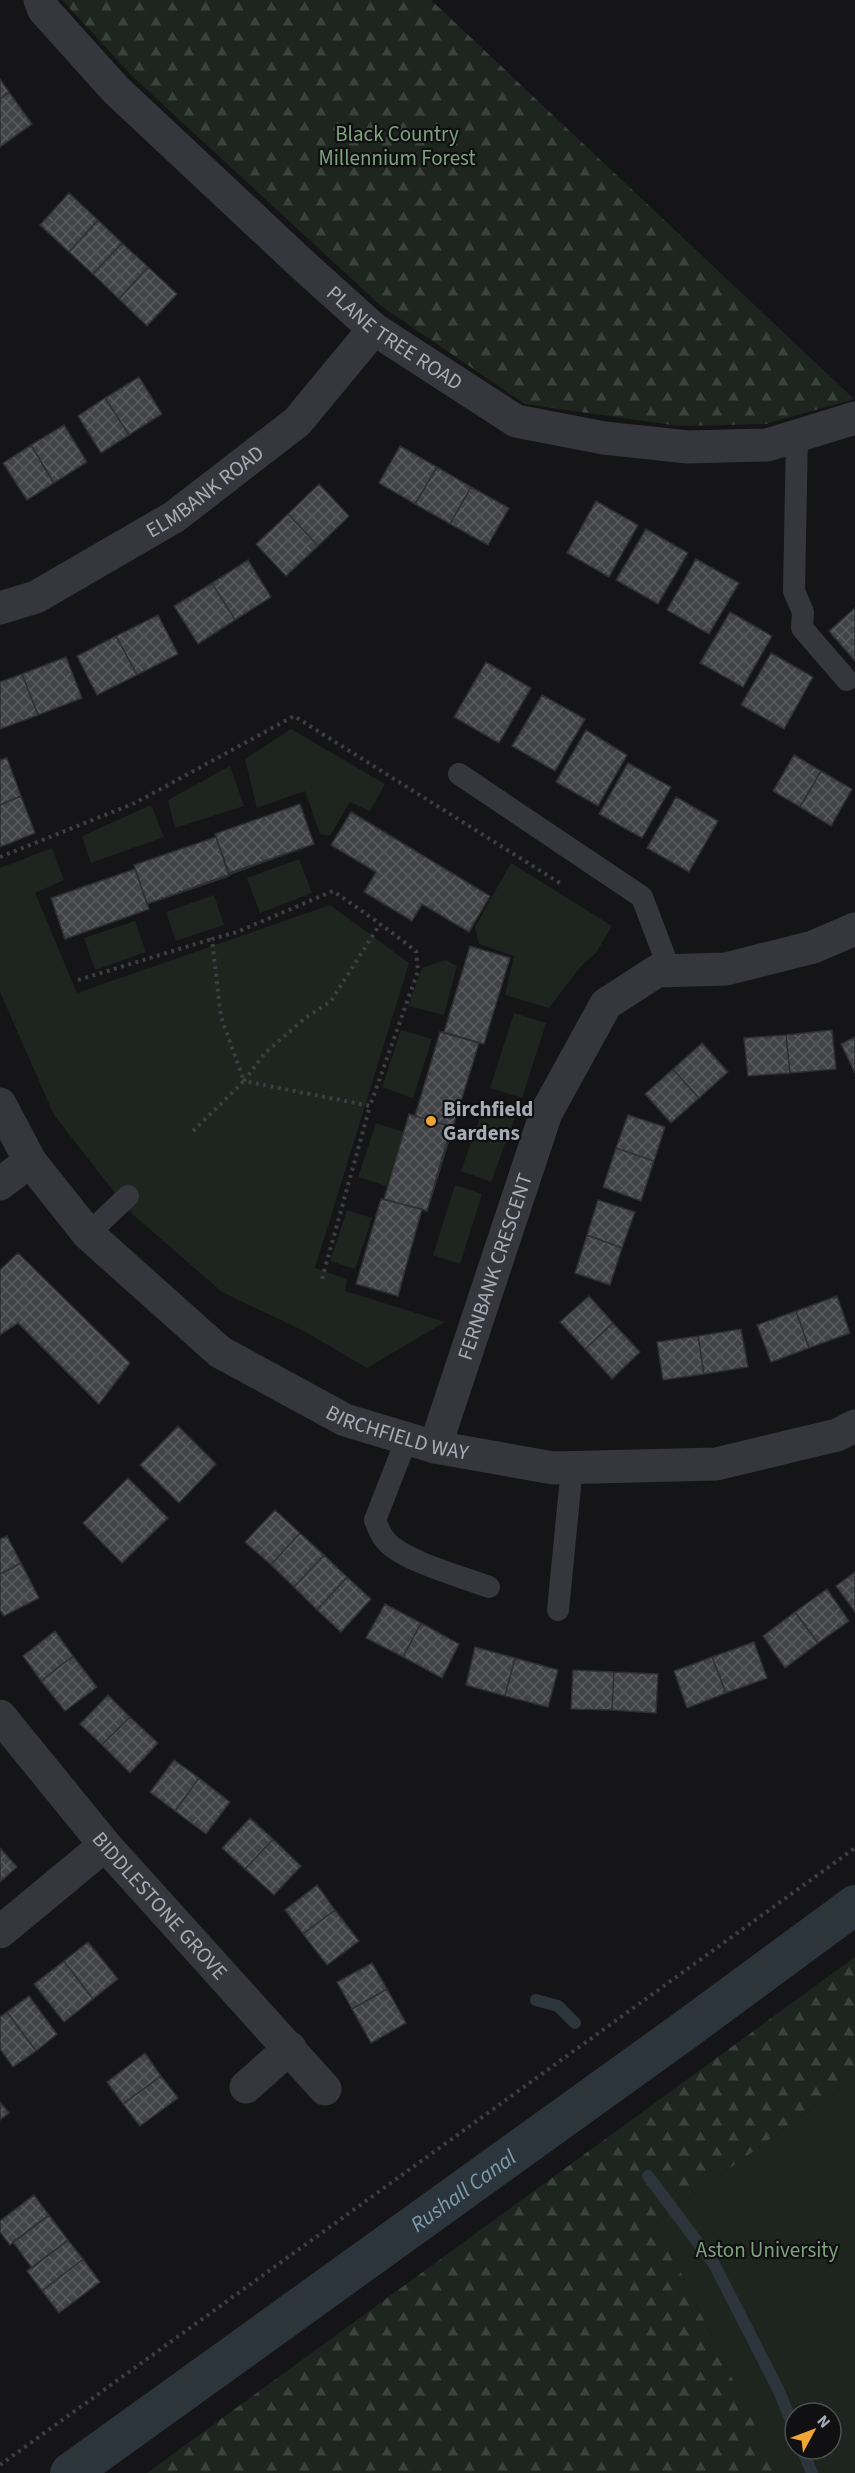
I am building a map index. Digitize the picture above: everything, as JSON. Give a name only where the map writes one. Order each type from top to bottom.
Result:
[{"type":"street","name":"PLANE TREE ROAD","points":[[40,0],[44,10],[116,90],[304,266],[375,329],[516,422],[604,438],[688,447],[767,445],[855,417]]},
{"type":"street","name":"ELMBANK ROAD","points":[[0,608],[36,597],[174,517],[297,422],[375,329]]},
{"type":"street","name":"FERNBANK CRESCENT","points":[[421,1443],[546,1113],[606,1004],[657,971],[726,969],[813,946],[855,929]]},
{"type":"street","name":"BIRCHFIELD WAY","points":[[0,1104],[30,1161],[88,1234],[220,1352],[345,1420],[421,1443],[553,1468],[716,1464],[837,1434],[855,1426]]},
{"type":"street","points":[[0,1184],[30,1161]]},
{"type":"street","name":"BIDDLESTONE GROVE","points":[[0,1716],[105,1845],[325,2089]]},
{"type":"street","points":[[0,1932],[105,1845]]},
{"type":"street","points":[[246,2087],[290,2048]]},
{"type":"lane","points":[[797,435],[794,591],[803,612],[802,628],[847,680]]},
{"type":"lane","points":[[459,774],[642,897],[670,971]]},
{"type":"lane","points":[[88,1234],[128,1196]]},
{"type":"lane","points":[[421,1443],[375,1520],[379,1532],[387,1543],[418,1561],[489,1587]]},
{"type":"lane","points":[[558,1610],[572,1467]]},
{"type":"path","points":[[0,857],[135,803],[294,716],[564,885]]},
{"type":"path","points":[[78,980],[237,932],[333,891],[416,951],[418,971],[370,1106],[322,1279]]},
{"type":"path","points":[[193,1131],[243,1081],[265,1053],[304,1019],[331,1001],[380,924]]},
{"type":"path","points":[[212,939],[221,1017],[243,1081]]},
{"type":"path","points":[[243,1081],[370,1106]]},
{"type":"path","points":[[0,2465],[855,1848]]},
{"type":"green space","name":"Black Country Millennium Forest","points":[[62,0],[431,0],[854,399],[766,424],[679,426],[525,404],[381,306],[132,76]]},
{"type":"green space","points":[[291,729],[385,784],[370,811],[350,802],[330,836],[320,834],[305,791],[257,808],[245,759]]},
{"type":"green space","points":[[230,766],[244,806],[175,828],[168,800]]},
{"type":"green space","points":[[151,805],[164,837],[91,863],[82,836]]},
{"type":"green space","points":[[52,848],[64,880],[35,893],[77,993],[330,905],[409,963],[315,1268],[347,1279],[345,1291],[445,1322],[367,1368],[302,1330],[222,1292],[129,1211],[54,1115],[0,992],[0,868]]},
{"type":"green space","points":[[299,859],[312,893],[260,913],[247,878]]},
{"type":"green space","points":[[511,863],[612,926],[596,953],[581,966],[549,1008],[505,995],[514,956],[479,944],[475,927]]},
{"type":"green space","points":[[214,895],[224,925],[176,941],[166,912]]},
{"type":"green space","points":[[135,921],[146,952],[95,970],[84,938]]},
{"type":"green space","points":[[445,960],[457,966],[444,1015],[408,1006],[422,968]]},
{"type":"green space","points":[[514,1013],[546,1023],[522,1098],[490,1088]]},
{"type":"green space","points":[[401,1030],[432,1039],[413,1098],[382,1087]]},
{"type":"green space","points":[[485,1103],[516,1114],[491,1182],[461,1171]]},
{"type":"green space","points":[[376,1123],[404,1132],[386,1186],[358,1177]]},
{"type":"green space","points":[[455,1185],[482,1194],[460,1264],[433,1255]]},
{"type":"green space","points":[[347,1210],[372,1218],[355,1269],[330,1261]]},
{"type":"green space","points":[[855,1957],[855,2078],[656,2221],[778,2473],[147,2473]]},
{"type":"green space","name":"Aston University","points":[[855,2078],[855,2473],[778,2473],[656,2221]]},
{"type":"building","points":[[0,79],[9,92],[0,99]]},
{"type":"building","points":[[9,92],[32,124],[0,147],[0,99]]},
{"type":"building","points":[[69,193],[98,220],[69,252],[40,225]]},
{"type":"building","points":[[98,220],[122,243],[93,274],[69,252]]},
{"type":"building","points":[[122,243],[148,267],[119,299],[93,274]]},
{"type":"building","points":[[148,267],[177,294],[147,326],[119,299]]},
{"type":"building","points":[[139,377],[162,414],[129,435],[105,398]]},
{"type":"building","points":[[105,398],[129,435],[101,453],[78,416]]},
{"type":"building","points":[[64,425],[87,462],[54,483],[31,445]]},
{"type":"building","points":[[31,445],[54,483],[27,500],[3,463]]},
{"type":"building","points":[[400,446],[437,467],[415,504],[379,483]]},
{"type":"building","points":[[437,467],[471,487],[450,524],[415,504]]},
{"type":"building","points":[[319,484],[349,516],[318,546],[288,514]]},
{"type":"building","points":[[471,487],[509,508],[488,545],[450,524]]},
{"type":"building","points":[[596,501],[638,525],[609,577],[567,553]]},
{"type":"building","points":[[288,514],[318,546],[286,576],[256,544]]},
{"type":"building","points":[[646,529],[688,553],[658,604],[616,580]]},
{"type":"building","points":[[696,559],[739,583],[709,634],[667,610]]},
{"type":"building","points":[[248,560],[271,597],[235,620],[212,583]]},
{"type":"building","points":[[212,583],[235,620],[198,644],[174,606]]},
{"type":"building","points":[[855,608],[855,661],[829,631]]},
{"type":"building","points":[[730,612],[772,636],[743,687],[700,663]]},
{"type":"building","points":[[158,615],[178,654],[137,675],[116,636]]},
{"type":"building","points":[[116,636],[137,675],[97,695],[77,656]]},
{"type":"building","points":[[771,653],[813,677],[784,729],[741,705]]},
{"type":"building","points":[[66,657],[82,698],[38,715],[22,674]]},
{"type":"building","points":[[486,662],[531,688],[499,743],[454,717]]},
{"type":"building","points":[[22,674],[38,715],[0,729],[0,682]]},
{"type":"building","points":[[542,695],[585,719],[555,771],[512,746]]},
{"type":"building","points":[[586,730],[627,755],[598,806],[556,782]]},
{"type":"building","points":[[794,755],[821,771],[800,807],[773,791]]},
{"type":"building","points":[[7,758],[21,796],[0,805],[0,760]]},
{"type":"building","points":[[628,763],[671,787],[642,838],[599,814]]},
{"type":"building","points":[[821,771],[852,789],[831,826],[800,807]]},
{"type":"building","points":[[21,796],[35,833],[0,847],[0,805]]},
{"type":"building","points":[[676,797],[718,821],[689,872],[647,848]]},
{"type":"building","points":[[300,804],[314,844],[147,904],[149,909],[65,939],[51,898],[135,869],[134,865],[216,837],[215,834]]},
{"type":"building","points":[[300,804],[314,844],[229,873],[215,834]]},
{"type":"building","points":[[351,812],[490,896],[469,932],[422,904],[412,921],[364,892],[376,872],[331,845]]},
{"type":"building","points":[[351,812],[490,896],[469,932],[422,904],[412,921],[364,892],[376,872],[331,845]]},
{"type":"building","points":[[216,837],[229,876],[147,904],[134,865]]},
{"type":"building","points":[[135,869],[149,909],[65,939],[51,898]]},
{"type":"building","name":"Birchfield Gardens","points":[[470,946],[510,958],[484,1044],[479,1043],[427,1211],[422,1209],[398,1296],[356,1284],[409,1114],[415,1116],[440,1032],[444,1032]]},
{"type":"building","points":[[470,946],[510,958],[484,1044],[444,1032]]},
{"type":"building","points":[[832,1030],[836,1069],[790,1073],[786,1035]]},
{"type":"building","points":[[440,1032],[479,1043],[453,1127],[415,1116]]},
{"type":"building","points":[[786,1035],[790,1073],[748,1076],[744,1038]]},
{"type":"building","points":[[855,1037],[855,1073],[841,1044]]},
{"type":"building","points":[[702,1043],[728,1072],[699,1098],[673,1069]]},
{"type":"building","points":[[673,1069],[699,1098],[671,1123],[645,1094]]},
{"type":"building","points":[[409,1114],[451,1127],[427,1211],[384,1199]]},
{"type":"building","points":[[628,1115],[665,1127],[654,1161],[616,1148]]},
{"type":"building","points":[[616,1148],[654,1161],[641,1201],[603,1187]]},
{"type":"building","points":[[381,1199],[422,1209],[398,1296],[356,1284]]},
{"type":"building","points":[[598,1200],[635,1212],[622,1248],[587,1235]]},
{"type":"building","points":[[587,1235],[622,1248],[610,1285],[575,1273]]},
{"type":"building","points":[[18,1253],[130,1363],[99,1404],[18,1323],[0,1335],[0,1270]]},
{"type":"building","points":[[589,1296],[613,1323],[585,1349],[560,1322]]},
{"type":"building","points":[[837,1296],[850,1333],[809,1348],[796,1311]]},
{"type":"building","points":[[796,1311],[809,1348],[771,1362],[757,1325]]},
{"type":"building","points":[[613,1323],[640,1352],[612,1379],[585,1349]]},
{"type":"building","points":[[741,1329],[748,1367],[704,1374],[698,1336]]},
{"type":"building","points":[[698,1336],[704,1374],[663,1380],[657,1342]]},
{"type":"building","points":[[178,1426],[216,1464],[179,1503],[140,1465]]},
{"type":"building","points":[[128,1478],[168,1518],[122,1563],[83,1523]]},
{"type":"building","points":[[275,1510],[300,1533],[271,1565],[245,1542]]},
{"type":"building","points":[[300,1533],[324,1555],[294,1587],[271,1565]]},
{"type":"building","points":[[7,1536],[21,1563],[0,1574],[0,1539]]},
{"type":"building","points":[[324,1555],[347,1577],[317,1610],[294,1587]]},
{"type":"building","points":[[21,1563],[39,1598],[4,1616],[0,1610],[0,1574]]},
{"type":"building","points":[[855,1572],[855,1612],[836,1586]]},
{"type":"building","points":[[347,1577],[371,1599],[341,1632],[317,1610]]},
{"type":"building","points":[[827,1589],[849,1621],[818,1643],[795,1612]]},
{"type":"building","points":[[385,1604],[421,1623],[403,1657],[366,1638]]},
{"type":"building","points":[[795,1612],[818,1643],[785,1668],[763,1636]]},
{"type":"building","points":[[421,1623],[459,1644],[442,1678],[403,1657]]},
{"type":"building","points":[[55,1631],[73,1656],[41,1681],[23,1656]]},
{"type":"building","points":[[754,1642],[767,1678],[726,1693],[712,1657]]},
{"type":"building","points":[[475,1647],[515,1658],[505,1696],[466,1685]]},
{"type":"building","points":[[73,1656],[97,1687],[65,1711],[41,1681]]},
{"type":"building","points":[[712,1657],[726,1693],[687,1708],[674,1671]]},
{"type":"building","points":[[515,1658],[558,1670],[548,1707],[505,1696]]},
{"type":"building","points":[[573,1670],[614,1672],[612,1710],[571,1709]]},
{"type":"building","points":[[614,1672],[658,1674],[656,1713],[612,1710]]},
{"type":"building","points":[[108,1695],[130,1717],[102,1745],[80,1724]]},
{"type":"building","points":[[130,1717],[158,1743],[130,1773],[102,1745]]},
{"type":"building","points":[[174,1760],[199,1778],[175,1811],[150,1792]]},
{"type":"building","points":[[199,1778],[230,1802],[206,1834],[175,1811]]},
{"type":"building","points":[[250,1818],[273,1839],[245,1869],[222,1848]]},
{"type":"building","points":[[273,1839],[301,1866],[274,1895],[245,1869]]},
{"type":"building","points":[[0,1848],[17,1867],[0,1882]]},
{"type":"building","points":[[317,1885],[335,1910],[303,1934],[285,1910]]},
{"type":"building","points":[[335,1910],[359,1941],[327,1965],[303,1934]]},
{"type":"building","points":[[88,1942],[118,1979],[93,1999],[64,1961]]},
{"type":"building","points":[[64,1961],[93,1999],[64,2022],[34,1984]]},
{"type":"building","points":[[372,1963],[387,1989],[352,2009],[337,1982]]},
{"type":"building","points":[[387,1989],[406,2023],[371,2043],[352,2009]]},
{"type":"building","points":[[29,1996],[57,2034],[36,2051],[7,2012]]},
{"type":"building","points":[[7,2012],[36,2051],[13,2067],[0,2049],[0,2017]]},
{"type":"building","points":[[145,2053],[161,2076],[123,2104],[107,2082]]},
{"type":"building","points":[[161,2076],[178,2098],[140,2126],[123,2104]]},
{"type":"building","points":[[0,2102],[9,2113],[0,2120]]},
{"type":"building","points":[[34,2195],[49,2215],[10,2245],[0,2232],[0,2221]]},
{"type":"building","points":[[49,2215],[68,2240],[32,2268],[13,2242]]},
{"type":"building","points":[[68,2240],[83,2259],[42,2291],[27,2271]]},
{"type":"building","points":[[83,2259],[100,2282],[59,2313],[42,2291]]},
{"type":"waterway","name":"Rushall Canal","points":[[70,2473],[855,1905]]},
{"type":"waterway","points":[[536,2000],[558,2006],[575,2023]]},
{"type":"waterway","points":[[648,2176],[714,2264],[783,2401]]},
{"type":"waterway","points":[[807,2461],[812,2473]]},
{"type":"place","name":"Birchfield Gardens","points":[[431,1121]]}]
